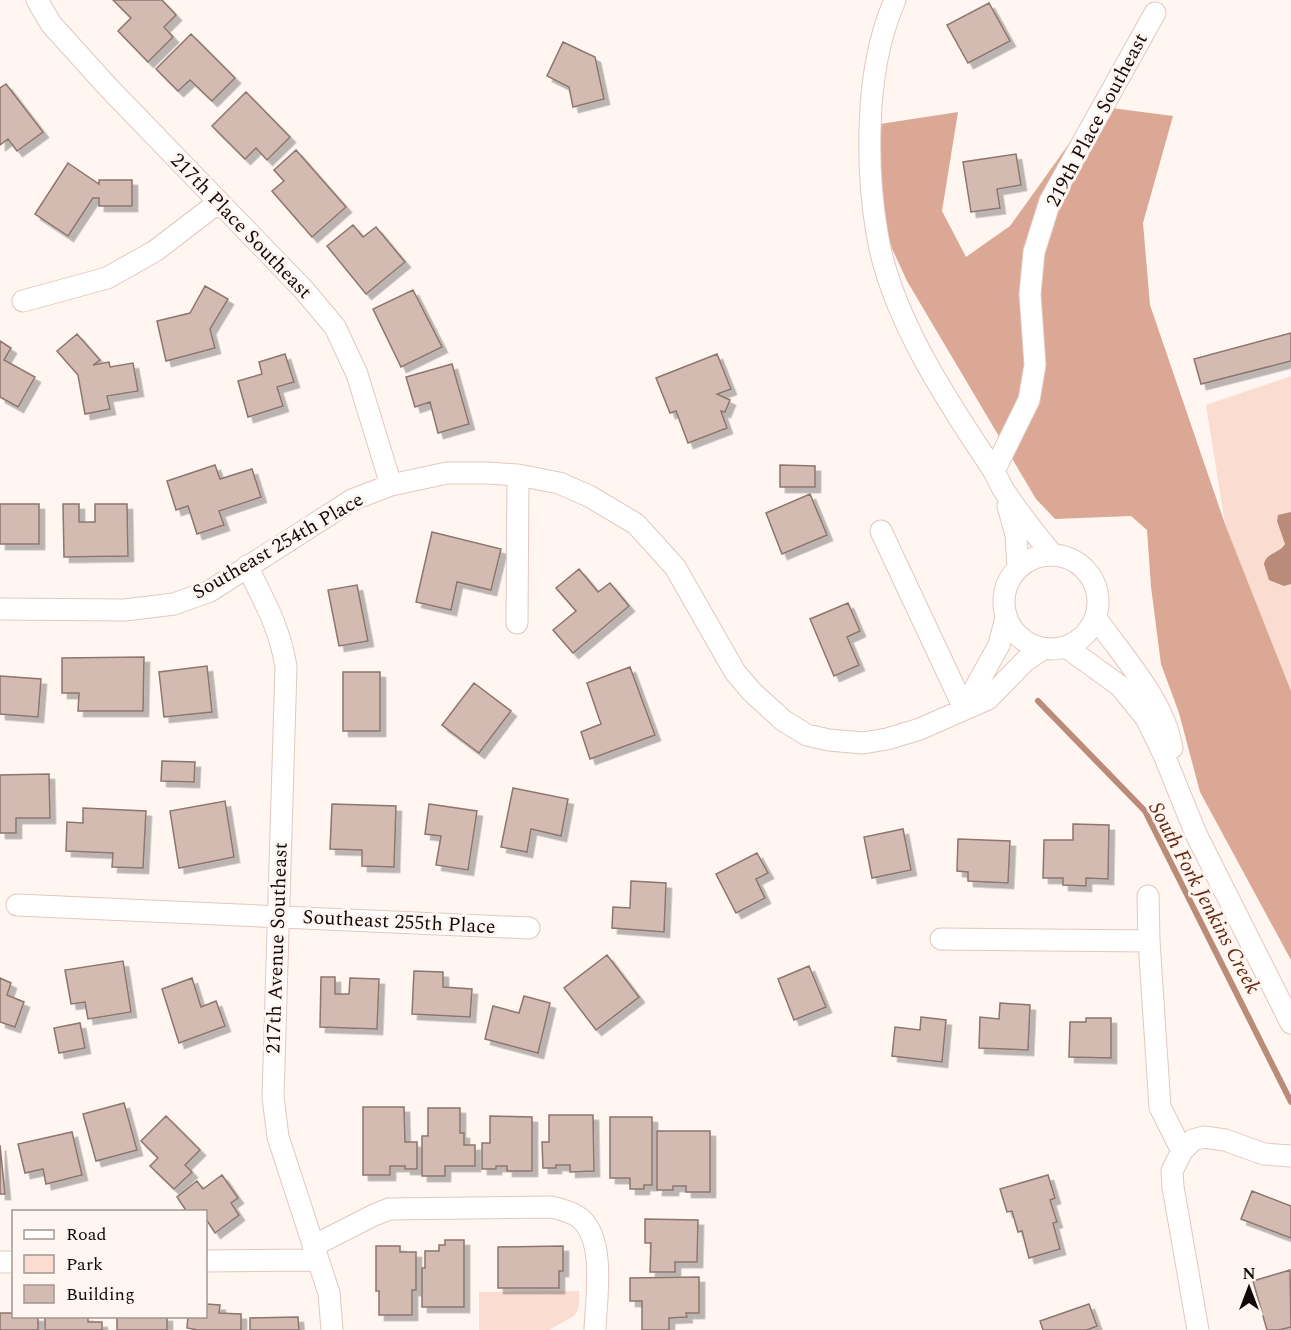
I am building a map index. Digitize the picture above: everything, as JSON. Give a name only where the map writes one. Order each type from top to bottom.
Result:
[{"type":"street","name":"217th Place Southeast","points":[[38,0],[51,24],[304,290],[335,327],[357,374],[390,485]]},
{"type":"street","points":[[895,0],[888,16],[877,57],[871,93],[869,173],[877,235],[890,280],[922,356],[1028,526],[1053,555]]},
{"type":"street","name":"219th Place Southeast","points":[[998,480],[1029,400],[1035,364],[1030,294],[1034,252],[1050,201],[1155,13]]},
{"type":"street","points":[[23,301],[107,278],[155,251],[219,202]]},
{"type":"street","name":"Southeast 254th Place","points":[[0,609],[125,610],[174,604],[210,591],[352,500],[390,485],[447,473],[518,475],[559,483],[589,496],[636,524],[675,567],[735,672],[752,692],[784,721],[807,735],[863,743],[887,739],[920,729],[988,699],[1025,661],[1043,649]]},
{"type":"street","points":[[517,623],[518,475]]},
{"type":"street","points":[[998,480],[1016,535],[1018,567]]},
{"type":"street","points":[[881,531],[964,708]]},
{"type":"street","points":[[1053,555],[1070,558],[1090,575],[1098,600],[1096,618],[1079,640],[1066,647],[1043,649],[1017,636],[1006,618],[1003,604],[1010,578],[1018,567],[1040,556],[1053,555]]},
{"type":"street","name":"217th Avenue Southeast","points":[[247,566],[276,626],[282,642],[286,667],[273,1097],[278,1137],[329,1293],[332,1330]]},
{"type":"street","points":[[964,708],[999,645],[1006,618]]},
{"type":"street","points":[[1096,618],[1158,705],[1170,736],[1180,793]]},
{"type":"street","points":[[1066,647],[1120,686],[1146,718],[1196,834],[1291,1023]]},
{"type":"street","points":[[1148,896],[1160,1107],[1182,1151]]},
{"type":"street","name":"Southeast 255th Place","points":[[17,905],[529,928]]},
{"type":"street","points":[[941,939],[1149,941]]},
{"type":"street","points":[[1198,1330],[1173,1187],[1172,1171],[1182,1151],[1193,1140],[1204,1137],[1225,1140],[1264,1154],[1291,1156]]},
{"type":"street","points":[[207,1261],[315,1253],[374,1215],[389,1209],[551,1207],[565,1210],[581,1219],[591,1234],[597,1251],[595,1330]]},
{"type":"green space","points":[[1291,376],[1291,691],[1225,524],[1206,405]]},
{"type":"green space","points":[[579,1291],[577,1312],[549,1330],[479,1330],[479,1292]]},
{"type":"shaded area","points":[[1096,106],[1173,116],[1143,223],[1150,305],[1225,524],[1291,691],[1291,960],[1200,792],[1179,713],[1161,664],[1151,587],[1147,530],[1131,516],[1055,519],[1036,499],[907,281],[883,229],[867,126],[958,112],[942,211],[966,257],[1010,226]]},
{"type":"shaded area","points":[[1291,512],[1291,584],[1284,586],[1269,580],[1264,564],[1267,558],[1285,544],[1277,521],[1278,515]]},
{"type":"building","points":[[113,0],[162,0],[176,15],[164,27],[173,37],[148,62],[118,31],[131,18]]},
{"type":"building","points":[[989,3],[1010,41],[968,63],[947,25]]},
{"type":"building","points":[[191,34],[235,78],[212,101],[190,80],[178,91],[156,69]]},
{"type":"building","points":[[563,42],[595,57],[604,99],[573,107],[569,87],[547,76]]},
{"type":"building","points":[[6,84],[43,132],[17,151],[8,139],[0,145],[0,88]]},
{"type":"building","points":[[246,92],[290,137],[267,160],[256,148],[245,159],[212,126]]},
{"type":"building","points":[[296,150],[346,207],[312,237],[272,191],[284,181],[274,170]]},
{"type":"building","points":[[1016,154],[1021,185],[997,189],[1000,208],[971,212],[963,162]]},
{"type":"building","points":[[68,163],[99,184],[99,180],[132,180],[132,206],[99,206],[99,198],[93,198],[68,236],[35,214]]},
{"type":"building","points":[[353,225],[363,237],[376,227],[405,262],[366,294],[327,246]]},
{"type":"building","points":[[205,286],[228,299],[210,329],[215,348],[166,361],[157,321],[190,313]]},
{"type":"building","points":[[413,290],[442,347],[401,367],[373,309]]},
{"type":"building","points":[[1291,333],[1291,361],[1201,384],[1194,359]]},
{"type":"building","points":[[77,334],[100,360],[93,365],[109,362],[110,367],[133,363],[138,391],[107,396],[110,409],[85,414],[78,375],[57,351]]},
{"type":"building","points":[[0,341],[11,348],[4,360],[35,377],[18,407],[0,397]]},
{"type":"building","points":[[285,354],[294,382],[277,387],[283,406],[248,417],[238,381],[262,374],[259,362]]},
{"type":"building","points":[[717,354],[731,389],[717,394],[730,400],[725,412],[721,411],[727,428],[688,443],[676,411],[670,413],[656,378]]},
{"type":"building","points":[[452,364],[469,424],[438,433],[430,402],[415,407],[406,377]]},
{"type":"building","points":[[215,465],[220,479],[252,469],[261,497],[219,511],[224,525],[197,534],[188,506],[176,510],[167,481]]},
{"type":"building","points":[[780,465],[815,466],[815,487],[780,487]]},
{"type":"building","points":[[810,494],[827,535],[782,554],[766,513]]},
{"type":"building","points":[[0,504],[39,504],[39,544],[0,544]]},
{"type":"building","points":[[63,504],[79,504],[79,522],[95,522],[95,504],[127,504],[128,556],[64,557]]},
{"type":"building","points":[[432,532],[501,549],[491,590],[457,582],[451,610],[416,602]]},
{"type":"building","points":[[579,569],[598,592],[610,583],[629,606],[573,653],[553,630],[576,611],[556,588]]},
{"type":"building","points":[[357,585],[368,641],[339,646],[328,590]]},
{"type":"building","points":[[848,603],[860,631],[847,637],[859,665],[834,676],[810,619]]},
{"type":"building","points":[[144,657],[143,711],[78,711],[79,693],[62,693],[62,658]]},
{"type":"building","points":[[207,666],[212,712],[164,717],[159,672]]},
{"type":"building","points":[[630,667],[655,735],[590,759],[581,732],[601,724],[587,683]]},
{"type":"building","points":[[343,672],[380,672],[380,731],[343,731]]},
{"type":"building","points":[[0,676],[41,679],[38,717],[0,714]]},
{"type":"building","points":[[474,683],[511,711],[479,753],[442,725]]},
{"type":"building","points":[[162,761],[195,762],[194,782],[161,781]]},
{"type":"building","points":[[49,774],[50,818],[16,818],[16,833],[0,833],[0,775]]},
{"type":"building","points":[[513,788],[568,799],[561,836],[531,829],[527,852],[501,847]]},
{"type":"building","points":[[225,801],[234,857],[179,868],[170,811]]},
{"type":"building","points":[[332,804],[396,806],[394,867],[362,866],[362,850],[330,849]]},
{"type":"building","points":[[429,804],[477,811],[468,870],[436,865],[441,836],[425,834]]},
{"type":"building","points":[[83,808],[146,811],[143,868],[112,867],[113,853],[66,851],[67,822],[83,823]]},
{"type":"building","points":[[1073,824],[1109,825],[1108,879],[1086,878],[1086,886],[1063,885],[1063,878],[1043,878],[1044,840],[1073,840]]},
{"type":"building","points":[[903,829],[911,870],[872,878],[864,837]]},
{"type":"building","points":[[958,839],[1010,841],[1008,883],[968,881],[968,872],[957,871]]},
{"type":"building","points":[[757,853],[768,873],[756,879],[765,898],[736,913],[716,874]]},
{"type":"building","points":[[631,881],[666,883],[664,932],[612,928],[613,907],[630,908]]},
{"type":"building","points":[[607,955],[639,997],[596,1030],[564,988]]},
{"type":"building","points":[[123,961],[131,1012],[88,1019],[85,1002],[71,1004],[65,970]]},
{"type":"building","points":[[809,966],[826,1007],[794,1020],[778,979]]},
{"type":"building","points":[[414,971],[443,972],[443,987],[472,989],[470,1017],[412,1014]]},
{"type":"building","points":[[321,977],[335,977],[335,994],[349,994],[350,978],[379,979],[377,1029],[320,1027]]},
{"type":"building","points":[[0,978],[11,983],[7,995],[24,1002],[15,1027],[0,1022]]},
{"type":"building","points":[[192,978],[201,1007],[216,1001],[225,1026],[179,1043],[162,989]]},
{"type":"building","points":[[524,996],[550,1003],[538,1053],[485,1039],[493,1006],[519,1013]]},
{"type":"building","points":[[1000,1003],[1030,1005],[1028,1050],[979,1048],[980,1017],[999,1019]]},
{"type":"building","points":[[921,1017],[946,1020],[942,1062],[892,1056],[895,1027],[920,1030]]},
{"type":"building","points":[[1086,1018],[1111,1018],[1111,1058],[1069,1057],[1070,1022],[1086,1022]]},
{"type":"building","points":[[80,1023],[85,1048],[59,1053],[54,1028]]},
{"type":"building","points":[[124,1103],[137,1150],[96,1161],[83,1114]]},
{"type":"building","points":[[363,1107],[404,1107],[405,1142],[417,1142],[417,1169],[390,1166],[390,1175],[363,1175]]},
{"type":"building","points":[[428,1108],[460,1108],[460,1133],[464,1133],[464,1145],[475,1145],[475,1166],[445,1166],[445,1176],[422,1176],[422,1136],[428,1136]]},
{"type":"building","points":[[549,1115],[593,1115],[594,1171],[570,1172],[570,1165],[543,1168],[542,1142],[549,1142]]},
{"type":"building","points":[[166,1116],[200,1150],[185,1165],[192,1172],[174,1189],[150,1166],[158,1158],[141,1141]]},
{"type":"building","points":[[490,1116],[532,1117],[532,1171],[507,1171],[507,1166],[482,1169],[482,1143],[490,1143]]},
{"type":"building","points":[[610,1117],[652,1117],[652,1185],[644,1185],[644,1189],[630,1189],[630,1178],[610,1178]]},
{"type":"building","points":[[657,1131],[710,1131],[710,1192],[686,1192],[686,1186],[673,1186],[673,1190],[657,1190]]},
{"type":"building","points":[[72,1132],[82,1175],[46,1184],[43,1169],[25,1173],[18,1144]]},
{"type":"building","points":[[0,1145],[5,1194],[0,1194]]},
{"type":"building","points":[[222,1175],[238,1198],[231,1203],[239,1215],[215,1233],[207,1221],[207,1210],[186,1210],[177,1197],[197,1181],[203,1189]]},
{"type":"building","points":[[1048,1175],[1055,1198],[1050,1200],[1057,1222],[1053,1223],[1060,1249],[1029,1258],[1022,1231],[1018,1232],[1012,1211],[1007,1212],[1000,1189]]},
{"type":"building","points":[[1252,1191],[1291,1206],[1291,1238],[1241,1219]]},
{"type":"building","points":[[645,1219],[698,1220],[697,1262],[675,1262],[675,1272],[650,1272],[651,1243],[645,1243]]},
{"type":"building","points":[[445,1240],[464,1240],[464,1307],[422,1307],[422,1268],[425,1268],[425,1251],[439,1251],[439,1245],[445,1245]]},
{"type":"building","points":[[376,1246],[400,1246],[400,1252],[416,1252],[416,1290],[412,1290],[412,1315],[379,1315],[379,1291],[376,1291]]},
{"type":"building","points":[[563,1246],[563,1271],[559,1271],[559,1288],[498,1288],[498,1247]]},
{"type":"building","points":[[1290,1270],[1291,1327],[1267,1330],[1253,1281]]},
{"type":"building","points":[[699,1277],[699,1313],[686,1313],[687,1317],[669,1318],[669,1330],[642,1330],[642,1301],[630,1301],[630,1278]]},
{"type":"building","points":[[207,1304],[220,1305],[219,1313],[241,1314],[241,1330],[187,1328],[188,1318],[207,1318]]},
{"type":"building","points":[[1089,1304],[1097,1326],[1087,1330],[1043,1330],[1040,1321]]},
{"type":"building","points":[[0,1313],[12,1313],[12,1318],[38,1318],[38,1330],[0,1330]]},
{"type":"building","points":[[298,1317],[299,1330],[250,1330],[250,1318]]},
{"type":"building","points":[[45,1318],[88,1318],[88,1322],[102,1322],[102,1330],[45,1330]]},
{"type":"building","points":[[117,1318],[167,1318],[167,1330],[117,1330]]},
{"type":"waterway","name":"South Fork Jenkins Creek","points":[[1038,701],[1145,811],[1291,1102]]}]
